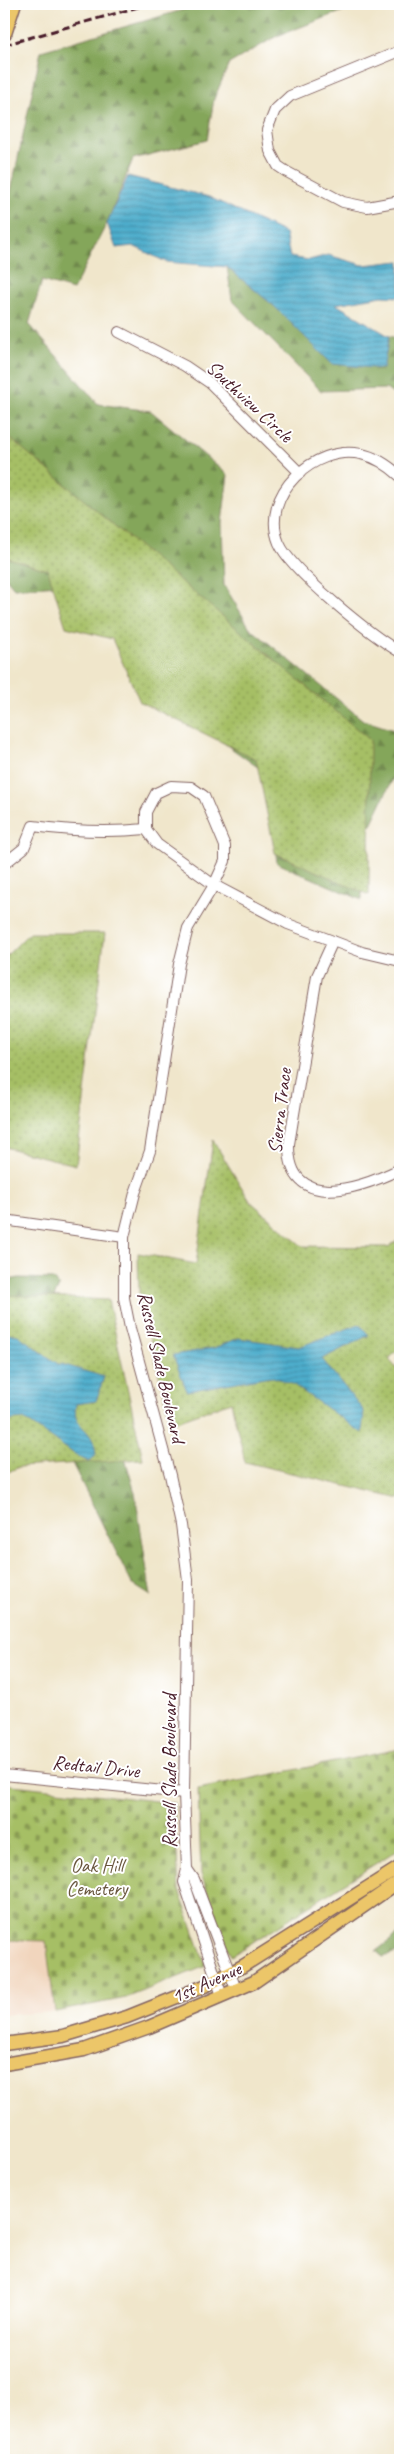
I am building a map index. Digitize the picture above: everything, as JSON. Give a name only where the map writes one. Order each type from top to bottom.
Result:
[{"type":"highway","points":[[4,32],[12,7]]},
{"type":"main road","name":"1st Avenue","points":[[4,2044],[63,2036],[127,2017],[216,1980],[229,1974],[400,1867]]},
{"type":"main road","name":"1st Avenue","points":[[4,2064],[84,2050],[149,2028],[254,1982],[400,1881]]},
{"type":"street","points":[[400,51],[290,96],[275,110],[267,130],[270,151],[278,166],[343,202],[367,206],[400,200]]},
{"type":"street","name":"Southview Circle","points":[[119,332],[184,366],[210,384],[300,473]]},
{"type":"street","points":[[400,476],[375,458],[355,453],[325,456],[300,473],[283,492],[276,509],[276,532],[280,544],[290,560],[372,634],[400,652]]},
{"type":"street","name":"Russell Slade Boulevard","points":[[146,829],[146,812],[156,793],[170,786],[191,787],[204,796],[225,846],[225,861],[214,885],[188,928],[180,964],[150,1151],[135,1193],[124,1237],[124,1298],[130,1328],[170,1475],[181,1525],[188,1580],[184,1793],[187,1869],[184,1882],[222,1996]]},
{"type":"street","points":[[4,864],[24,848],[33,826],[82,832],[146,829],[157,844],[214,885],[288,924],[362,952],[400,961]]},
{"type":"street","name":"Sierra Trace","points":[[333,941],[317,976],[289,1144],[289,1162],[295,1175],[305,1184],[328,1190],[354,1188],[400,1169]]},
{"type":"street","points":[[4,1220],[124,1237]]},
{"type":"street","name":"Redtail Drive","points":[[4,1775],[184,1793]]},
{"type":"street","name":"Russell Slade Boulevard","points":[[187,1869],[194,1880],[236,1989]]},
{"type":"shaded area","points":[[4,1940],[46,1941],[55,2012],[4,2015]]},
{"type":"green space","points":[[203,4],[362,4],[277,36],[229,64],[214,99],[207,140],[133,159],[107,223],[73,290],[42,281],[29,324],[98,404],[151,411],[228,475],[222,523],[224,585],[250,628],[363,720],[400,732],[400,764],[362,843],[362,900],[277,863],[266,773],[197,724],[61,585],[14,588],[4,576],[4,223],[41,51]]},
{"type":"green space","points":[[227,267],[274,306],[383,369],[389,336],[400,339],[400,399],[386,389],[321,391],[232,300]]},
{"type":"green space","points":[[4,433],[370,740],[369,895],[275,853],[256,759],[140,702],[112,639],[66,627],[48,570],[4,557]]},
{"type":"green space","points":[[29,933],[105,933],[76,1165],[4,1147],[4,958]]},
{"type":"green space","points":[[213,1140],[250,1201],[302,1246],[388,1247],[400,1239],[400,1348],[389,1359],[400,1373],[400,1499],[245,1462],[231,1402],[171,1423],[139,1293],[138,1253],[196,1264]]},
{"type":"green space","points":[[19,1278],[53,1279],[59,1287],[49,1307],[4,1336],[4,1281]]},
{"type":"green space","points":[[4,1295],[108,1300],[143,1459],[19,1467],[4,1474]]},
{"type":"green space","points":[[121,1444],[135,1493],[151,1596],[132,1584],[63,1445]]},
{"type":"green space","points":[[400,1749],[400,1848],[231,1956],[201,1874],[198,1789]]},
{"type":"green space","name":"Oak Hill Cemetery","points":[[4,1784],[174,1803],[179,1890],[206,1966],[126,1998],[55,2012],[46,1941],[4,1940]]},
{"type":"green space","points":[[400,1933],[400,1952],[383,1957],[376,1951]]},
{"type":"water","points":[[128,176],[209,197],[285,233],[290,257],[309,260],[328,255],[363,265],[400,261],[400,297],[382,296],[336,304],[389,336],[383,369],[332,364],[274,306],[227,267],[166,262],[133,246],[116,248],[107,223]]},
{"type":"water","points":[[359,1324],[369,1335],[322,1359],[364,1411],[362,1433],[291,1383],[270,1376],[187,1391],[173,1355],[214,1348],[239,1338],[299,1347]]},
{"type":"water","points":[[8,1333],[18,1335],[58,1364],[104,1377],[96,1401],[76,1404],[77,1420],[89,1434],[94,1445],[96,1455],[89,1462],[24,1419],[4,1421],[4,1336]]},
{"type":"railway","points":[[4,45],[149,4]]}]
